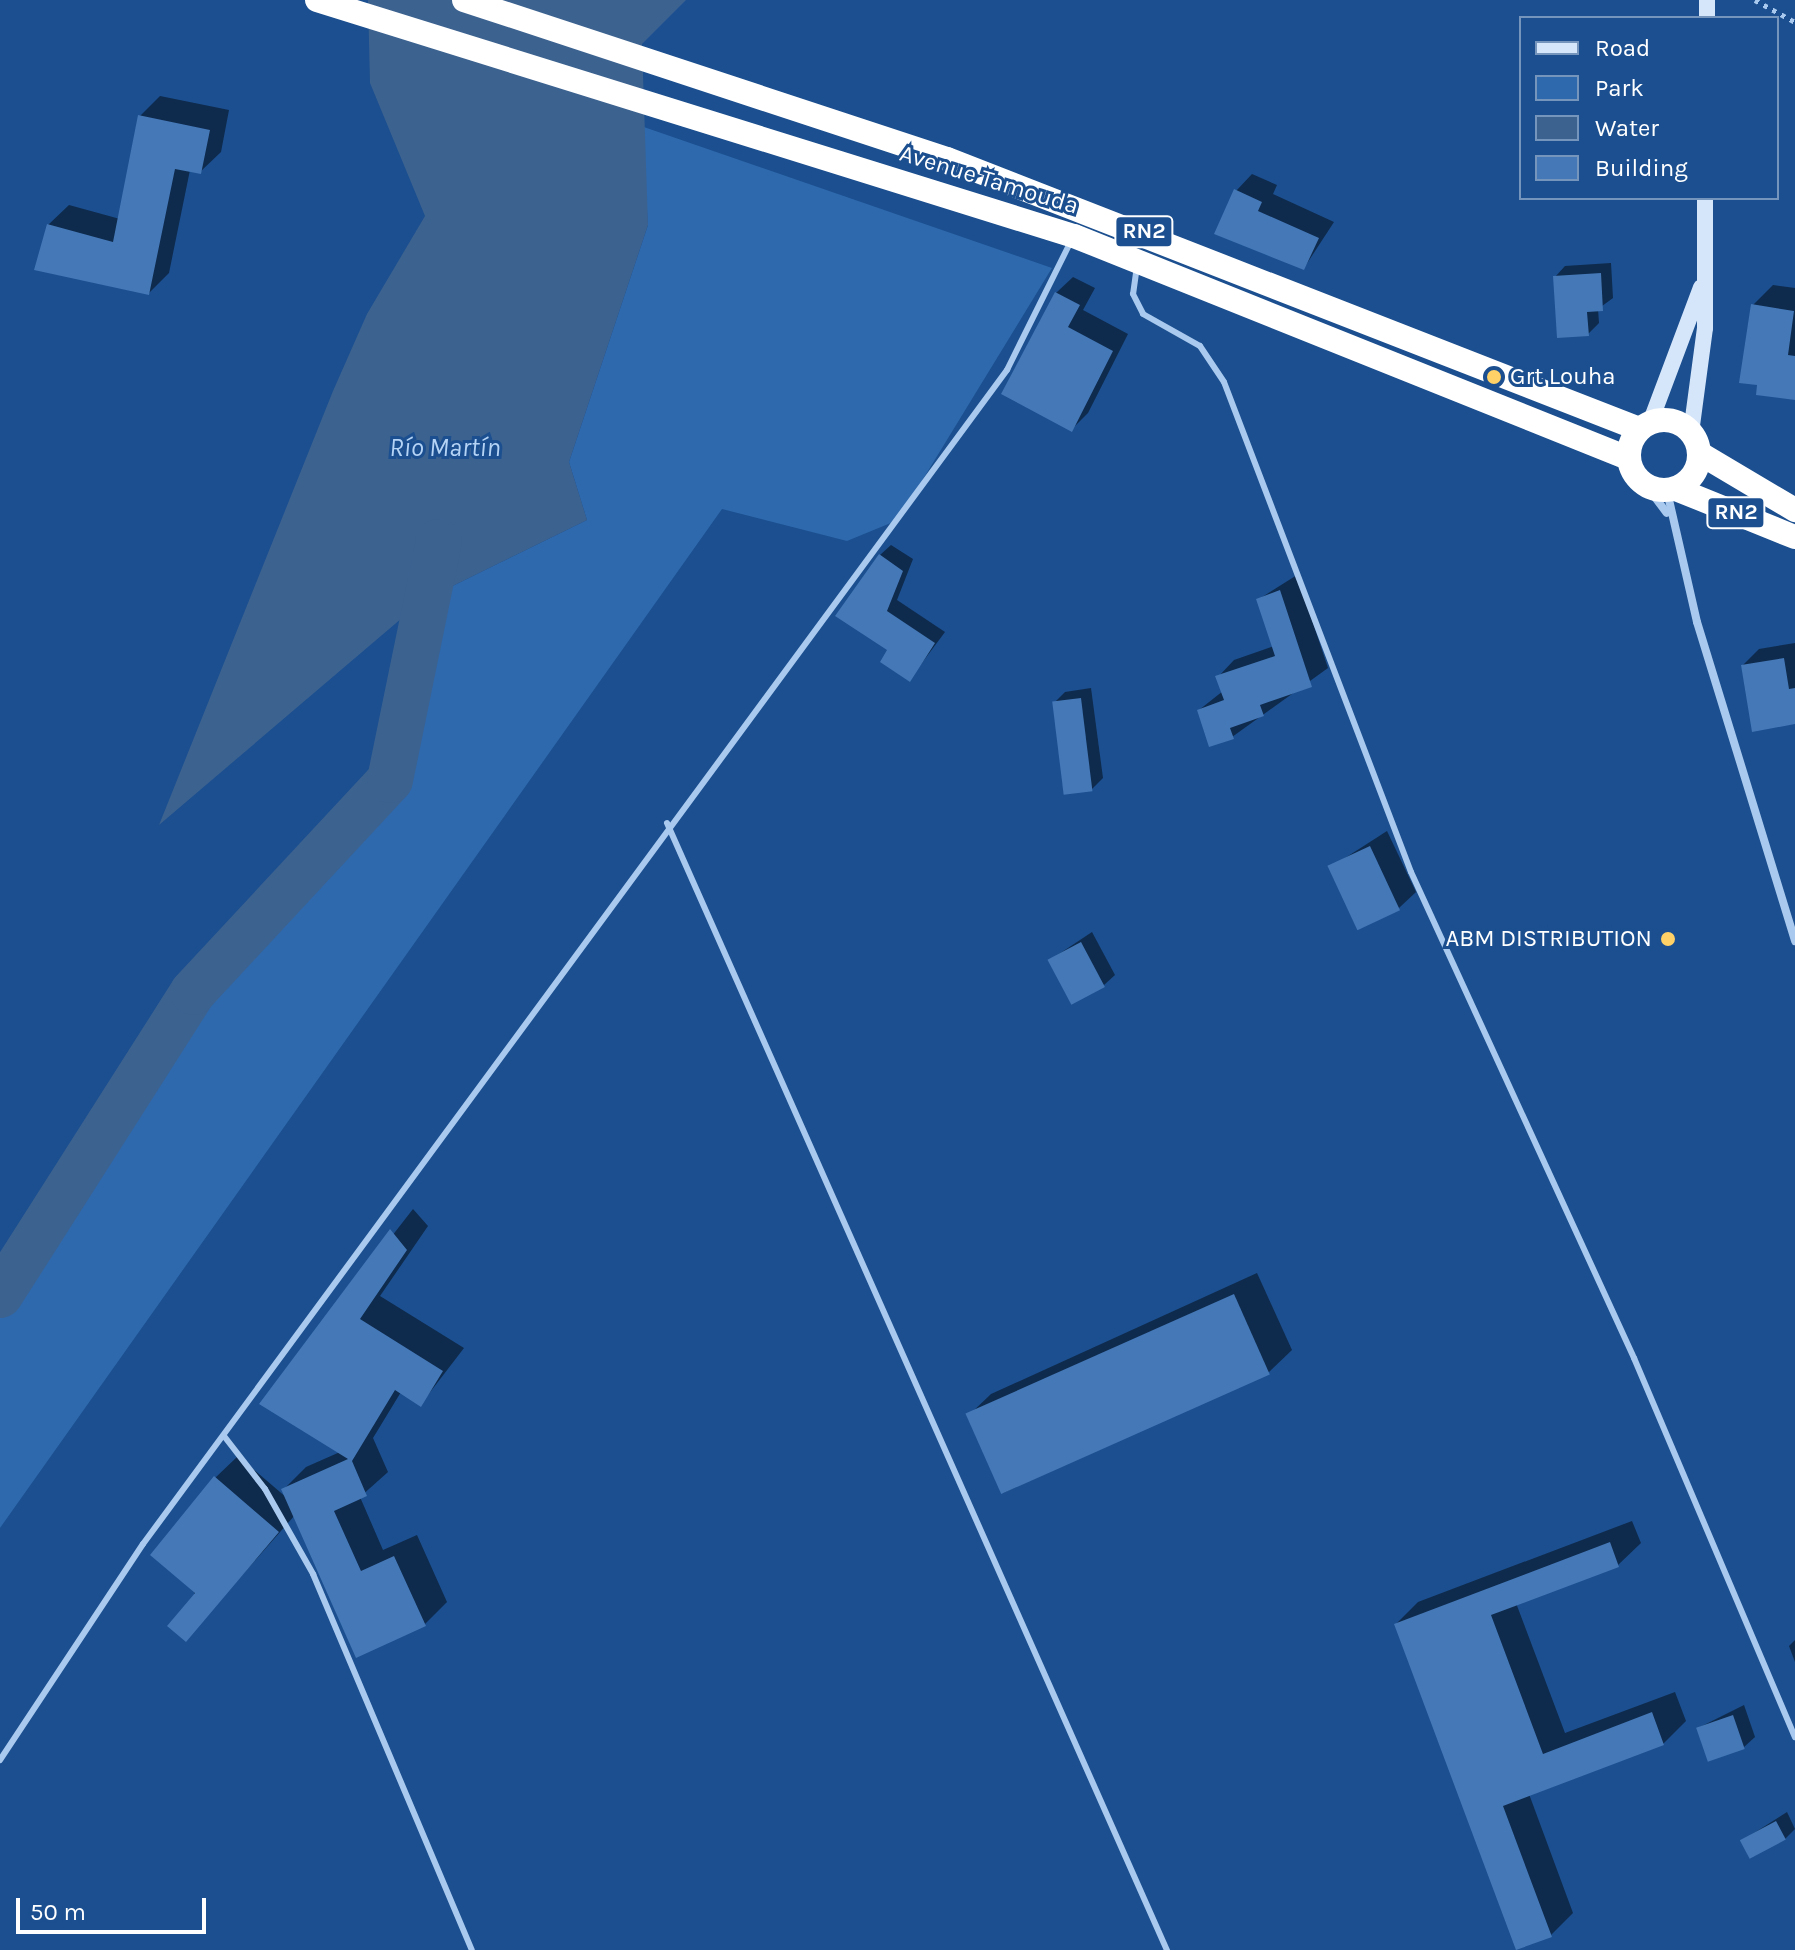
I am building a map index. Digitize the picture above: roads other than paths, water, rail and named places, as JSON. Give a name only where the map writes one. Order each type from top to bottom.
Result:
[{"type":"highway","name":"Avenue Tamouda","points":[[317,0],[771,146],[1074,236],[1393,358],[1628,458]]},
{"type":"highway","name":"Avenue Tamouda","points":[[464,0],[780,105],[1141,231],[1644,426]]},
{"type":"highway","name":"RN2","points":[[1644,426],[1672,421],[1695,443],[1795,510]]},
{"type":"highway","points":[[1644,426],[1628,458],[1665,496]]},
{"type":"highway","name":"RN2","points":[[1665,496],[1694,475],[1695,443]]},
{"type":"highway","name":"RN2","points":[[1665,496],[1795,537]]},
{"type":"street","points":[[1695,443],[1706,270],[1705,200]]},
{"type":"street","points":[[1644,426],[1706,270]]},
{"type":"street","points":[[1665,496],[1795,941]]},
{"type":"lane","points":[[0,1760],[224,1436],[667,823],[1007,370],[1074,236]]},
{"type":"lane","points":[[1138,262],[1133,294],[1143,314],[1200,346],[1224,382],[1411,872],[1634,1358],[1795,1737]]},
{"type":"lane","points":[[667,823],[1167,1950]]},
{"type":"lane","points":[[224,1436],[265,1489],[313,1574],[472,1950]]},
{"type":"water","name":"Río Martín","points":[[368,0],[686,0],[642,44],[648,225],[569,462],[587,520],[422,601],[159,825],[333,391],[367,314],[425,216],[370,83]]},
{"type":"waterway","points":[[0,1295],[193,992],[390,780],[439,542]]},
{"type":"place","name":"Grt Louha","points":[[1494,377]]},
{"type":"place","name":"ABM DISTRIBUTION","points":[[1668,939]]}]
